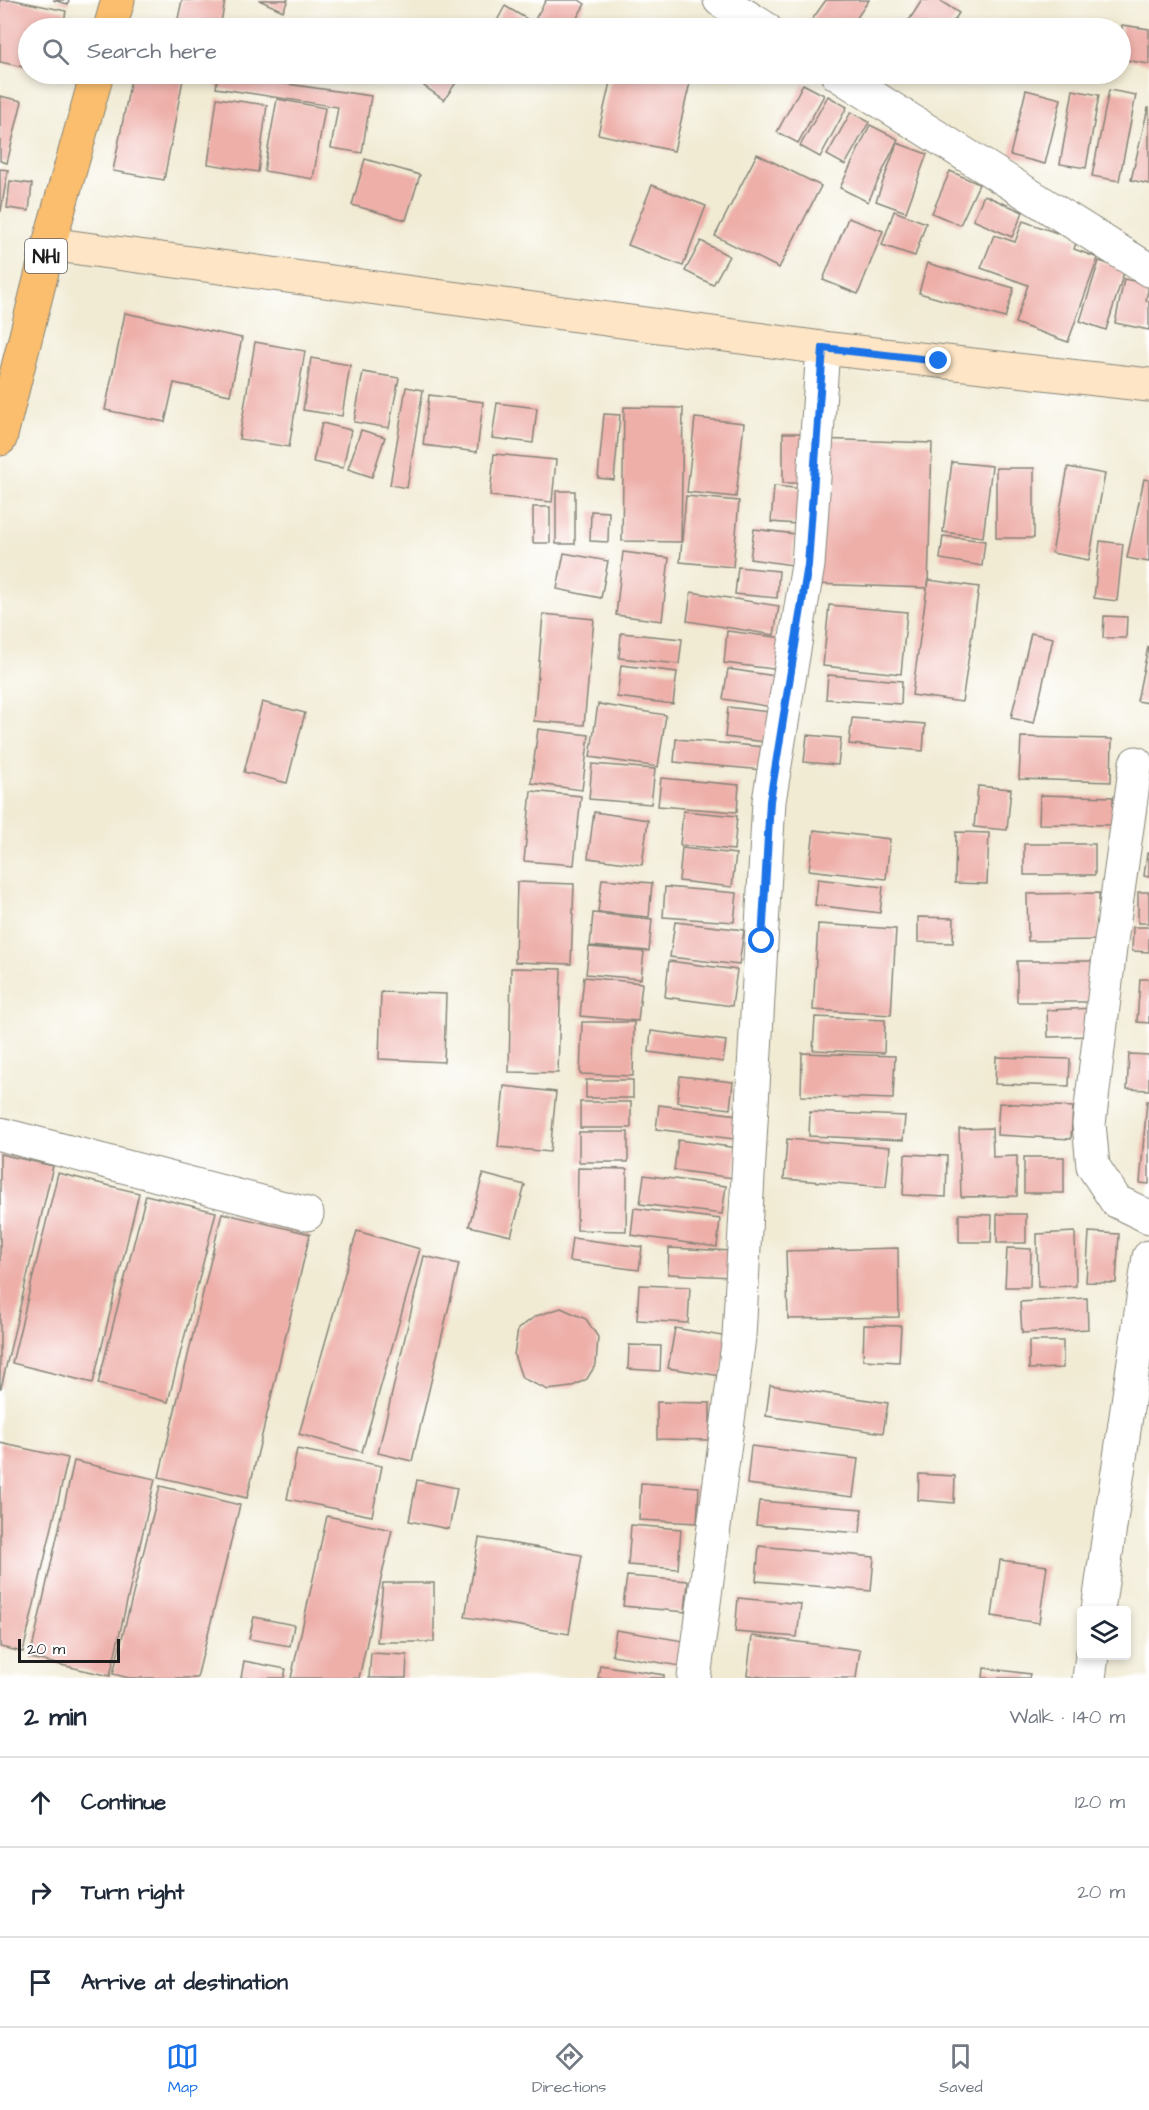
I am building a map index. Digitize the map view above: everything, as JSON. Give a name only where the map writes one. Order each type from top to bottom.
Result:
[{"type":"highway","points":[[113,18],[118,0]]},
{"type":"highway","name":"NH1","points":[[0,439],[49,244],[94,84]]},
{"type":"main road","points":[[49,244],[823,348],[1149,385]]},
{"type":"street","points":[[720,0],[749,18]]},
{"type":"street","points":[[853,84],[1149,270]]},
{"type":"street","points":[[694,1678],[739,1337],[770,801],[808,565],[823,348]]},
{"type":"street","points":[[1136,763],[1110,948],[1089,1124],[1093,1166],[1116,1201],[1149,1217]]},
{"type":"street","points":[[0,1134],[307,1214]]},
{"type":"street","points":[[1099,1606],[1149,1257]]},
{"type":"street","points":[[1089,1678],[1091,1660]]},
{"type":"building","points":[[0,0],[14,0],[66,11],[65,18],[18,18],[18,66],[0,62]]},
{"type":"building","points":[[53,0],[69,0],[68,4]]},
{"type":"building","points":[[182,0],[225,1],[222,18],[178,18]]},
{"type":"building","points":[[259,0],[288,0],[283,11]]},
{"type":"building","points":[[546,0],[579,0],[585,4],[577,18],[536,18]]},
{"type":"building","points":[[826,0],[869,0],[857,18],[813,18]]},
{"type":"building","points":[[922,0],[939,0],[959,13],[956,18],[910,18]]},
{"type":"building","points":[[505,6],[525,18],[498,18]]},
{"type":"building","points":[[1131,26],[1149,29],[1149,64],[1131,61]]},
{"type":"building","points":[[130,84],[182,84],[164,180],[113,171]]},
{"type":"building","points":[[217,84],[288,84],[371,96],[362,153],[331,148],[338,107],[216,88]]},
{"type":"building","points":[[426,84],[455,84],[444,100],[424,86]]},
{"type":"building","points":[[610,84],[690,84],[674,151],[598,134]]},
{"type":"building","points":[[803,84],[824,95],[798,143],[777,132]]},
{"type":"building","points":[[1026,90],[1061,99],[1045,164],[1010,155]]},
{"type":"building","points":[[1073,90],[1099,95],[1086,168],[1060,164]]},
{"type":"building","points":[[1109,90],[1136,95],[1119,181],[1092,176]]},
{"type":"building","points":[[0,96],[22,101],[7,163],[0,161]]},
{"type":"building","points":[[828,96],[847,107],[820,157],[800,146]]},
{"type":"building","points":[[217,98],[267,105],[258,172],[208,164]]},
{"type":"building","points":[[277,99],[325,108],[313,179],[264,171]]},
{"type":"building","points":[[1149,108],[1149,184],[1131,180]]},
{"type":"building","points":[[851,112],[869,122],[845,165],[827,155]]},
{"type":"building","points":[[870,125],[898,139],[868,202],[840,188]]},
{"type":"building","points":[[897,143],[927,154],[906,212],[876,201]]},
{"type":"building","points":[[757,154],[821,186],[779,268],[715,236]]},
{"type":"building","points":[[365,159],[420,175],[406,220],[352,205]]},
{"type":"building","points":[[0,169],[8,170],[1,211],[0,210]]},
{"type":"building","points":[[950,171],[979,184],[960,225],[932,213]]},
{"type":"building","points":[[10,181],[32,184],[29,211],[7,208]]},
{"type":"building","points":[[652,185],[706,206],[683,266],[628,245]]},
{"type":"building","points":[[984,195],[1023,212],[1012,237],[973,220]]},
{"type":"building","points":[[894,211],[926,223],[915,256],[882,245]]},
{"type":"building","points":[[848,218],[883,231],[858,294],[823,280]]},
{"type":"building","points":[[1023,221],[1077,240],[1074,249],[1098,258],[1068,342],[1015,323],[1028,285],[981,268],[994,235],[1015,242]]},
{"type":"building","points":[[701,241],[729,256],[713,285],[685,271]]},
{"type":"building","points":[[1099,261],[1125,269],[1106,330],[1080,321]]},
{"type":"building","points":[[927,263],[1014,288],[1005,318],[919,293]]},
{"type":"building","points":[[1124,279],[1149,284],[1146,301],[1149,301],[1149,330],[1115,323]]},
{"type":"building","points":[[125,313],[242,338],[230,395],[174,383],[165,422],[105,410]]},
{"type":"building","points":[[255,342],[305,351],[289,447],[239,439]]},
{"type":"building","points":[[311,358],[350,365],[342,416],[303,410]]},
{"type":"building","points":[[363,372],[399,378],[389,428],[354,422]]},
{"type":"building","points":[[406,387],[423,390],[407,488],[390,485]]},
{"type":"building","points":[[429,395],[483,402],[477,452],[423,445]]},
{"type":"building","points":[[497,403],[537,408],[533,443],[492,438]]},
{"type":"building","points":[[624,407],[683,408],[681,542],[622,541]]},
{"type":"building","points":[[604,414],[620,415],[614,480],[598,478]]},
{"type":"building","points":[[695,418],[744,423],[736,497],[687,492]]},
{"type":"building","points":[[322,423],[351,430],[343,468],[313,462]]},
{"type":"building","points":[[361,430],[385,437],[372,477],[348,469]]},
{"type":"building","points":[[783,433],[812,433],[812,483],[783,483]]},
{"type":"building","points":[[817,439],[932,443],[928,587],[929,580],[979,587],[962,702],[912,695],[927,588],[813,584]]},
{"type":"building","points":[[494,454],[556,460],[552,502],[490,496]]},
{"type":"building","points":[[952,462],[992,466],[983,537],[943,532]]},
{"type":"building","points":[[1068,467],[1105,474],[1089,560],[1052,553]]},
{"type":"building","points":[[996,468],[1034,468],[1034,538],[996,538]]},
{"type":"building","points":[[1144,479],[1149,480],[1149,562],[1127,558]]},
{"type":"building","points":[[774,486],[813,490],[809,525],[771,522]]},
{"type":"building","points":[[556,491],[575,491],[575,544],[556,544]]},
{"type":"building","points":[[686,496],[739,501],[733,567],[680,562]]},
{"type":"building","points":[[533,507],[550,507],[550,543],[533,543]]},
{"type":"building","points":[[591,511],[609,512],[608,542],[590,541]]},
{"type":"building","points":[[754,529],[795,534],[792,565],[750,559]]},
{"type":"building","points":[[943,536],[985,541],[982,566],[940,559]]},
{"type":"building","points":[[1100,541],[1123,544],[1117,601],[1094,598]]},
{"type":"building","points":[[623,552],[669,558],[662,621],[616,615]]},
{"type":"building","points":[[564,553],[608,561],[601,598],[557,589]]},
{"type":"building","points":[[738,567],[779,571],[777,598],[735,594]]},
{"type":"building","points":[[691,592],[779,606],[774,635],[687,621]]},
{"type":"building","points":[[829,605],[907,612],[901,674],[823,666]]},
{"type":"building","points":[[543,614],[594,619],[584,725],[534,721]]},
{"type":"building","points":[[1104,616],[1127,617],[1126,638],[1103,638]]},
{"type":"building","points":[[727,631],[784,638],[781,670],[724,663]]},
{"type":"building","points":[[621,633],[682,639],[679,664],[619,658]]},
{"type":"building","points":[[1031,633],[1053,638],[1034,723],[1011,718]]},
{"type":"building","points":[[1149,647],[1149,703],[1137,701]]},
{"type":"building","points":[[621,665],[677,672],[673,704],[617,697]]},
{"type":"building","points":[[728,669],[782,677],[778,708],[723,699]]},
{"type":"building","points":[[828,675],[902,681],[901,704],[826,699]]},
{"type":"building","points":[[262,702],[305,713],[287,783],[244,772]]},
{"type":"building","points":[[598,704],[666,715],[658,767],[590,757]]},
{"type":"building","points":[[728,707],[778,713],[774,743],[725,737]]},
{"type":"building","points":[[852,718],[925,724],[923,751],[849,744]]},
{"type":"building","points":[[538,729],[589,735],[582,790],[531,783]]},
{"type":"building","points":[[807,735],[841,738],[838,765],[804,762]]},
{"type":"building","points":[[1021,737],[1112,739],[1111,782],[1019,779]]},
{"type":"building","points":[[676,739],[765,747],[763,770],[674,762]]},
{"type":"building","points":[[592,764],[655,769],[651,804],[589,799]]},
{"type":"building","points":[[661,778],[739,785],[737,812],[658,806]]},
{"type":"building","points":[[978,786],[1011,789],[1007,830],[974,827]]},
{"type":"building","points":[[531,791],[581,796],[574,865],[524,861]]},
{"type":"building","points":[[1040,795],[1113,797],[1113,825],[1039,824]]},
{"type":"building","points":[[683,811],[737,816],[734,850],[680,845]]},
{"type":"building","points":[[594,812],[648,820],[642,865],[588,858]]},
{"type":"building","points":[[814,830],[890,839],[886,879],[809,870]]},
{"type":"building","points":[[956,832],[989,833],[987,884],[955,883]]},
{"type":"building","points":[[1024,844],[1095,844],[1095,875],[1024,875]]},
{"type":"building","points":[[682,848],[736,854],[732,887],[679,881]]},
{"type":"building","points":[[1147,853],[1149,853],[1149,877],[1144,876]]},
{"type":"building","points":[[602,879],[652,883],[649,917],[598,912]]},
{"type":"building","points":[[818,879],[883,887],[880,913],[815,905]]},
{"type":"building","points":[[517,882],[574,884],[571,964],[515,962]]},
{"type":"building","points":[[665,887],[737,893],[734,922],[663,917]]},
{"type":"building","points":[[1138,892],[1149,892],[1149,923],[1138,923]]},
{"type":"building","points":[[1099,893],[1099,940],[1028,941],[1027,894]]},
{"type":"building","points":[[593,913],[652,919],[649,951],[590,946]]},
{"type":"building","points":[[918,917],[954,918],[953,943],[918,942]]},
{"type":"building","points":[[675,922],[744,930],[739,965],[670,957]]},
{"type":"building","points":[[818,924],[896,929],[891,1015],[813,1010]]},
{"type":"building","points":[[1133,927],[1149,927],[1149,952],[1132,951]]},
{"type":"building","points":[[589,947],[644,952],[641,979],[586,974]]},
{"type":"building","points":[[669,961],[737,970],[732,1006],[665,997]]},
{"type":"building","points":[[1017,961],[1096,961],[1096,1002],[1017,1002]]},
{"type":"building","points":[[511,968],[561,969],[558,1073],[509,1072]]},
{"type":"building","points":[[584,977],[642,983],[638,1021],[580,1016]]},
{"type":"building","points":[[1140,979],[1149,979],[1149,1023],[1137,1022]]},
{"type":"building","points":[[381,992],[446,994],[444,1062],[379,1059]]},
{"type":"building","points":[[1096,1008],[1097,1036],[1048,1037],[1047,1010]]},
{"type":"building","points":[[815,1017],[885,1020],[884,1053],[813,1050]]},
{"type":"building","points":[[582,1022],[634,1022],[633,1076],[580,1074]]},
{"type":"building","points":[[651,1031],[726,1041],[723,1062],[649,1052]]},
{"type":"building","points":[[802,1053],[895,1056],[893,1099],[801,1096]]},
{"type":"building","points":[[1129,1054],[1149,1055],[1149,1090],[1127,1089]]},
{"type":"building","points":[[996,1057],[1070,1059],[1069,1086],[995,1084]]},
{"type":"building","points":[[680,1076],[733,1082],[730,1109],[677,1102]]},
{"type":"building","points":[[586,1080],[633,1080],[633,1098],[586,1098]]},
{"type":"building","points":[[504,1086],[556,1092],[550,1152],[498,1147]]},
{"type":"building","points":[[1147,1101],[1149,1101],[1149,1184],[1140,1183]]},
{"type":"building","points":[[580,1102],[631,1102],[631,1128],[580,1128]]},
{"type":"building","points":[[999,1103],[1073,1107],[1071,1139],[997,1135]]},
{"type":"building","points":[[659,1105],[738,1115],[734,1139],[656,1129]]},
{"type":"building","points":[[810,1112],[905,1116],[903,1140],[809,1136]]},
{"type":"building","points":[[992,1128],[993,1157],[1017,1156],[1017,1196],[961,1197],[959,1129]]},
{"type":"building","points":[[579,1132],[628,1132],[628,1162],[579,1162]]},
{"type":"building","points":[[787,1139],[890,1147],[886,1187],[784,1179]]},
{"type":"building","points":[[678,1140],[738,1148],[734,1178],[674,1170]]},
{"type":"building","points":[[0,1154],[53,1166],[1,1388],[0,1388]]},
{"type":"building","points":[[905,1154],[947,1156],[946,1197],[903,1195]]},
{"type":"building","points":[[1024,1157],[1064,1157],[1064,1193],[1024,1193]]},
{"type":"building","points":[[578,1168],[627,1169],[626,1231],[577,1230]]},
{"type":"building","points":[[58,1173],[139,1193],[93,1383],[12,1363]]},
{"type":"building","points":[[483,1174],[525,1185],[511,1236],[469,1226]]},
{"type":"building","points":[[644,1175],[726,1186],[722,1214],[640,1204]]},
{"type":"building","points":[[146,1195],[216,1212],[168,1402],[98,1384]]},
{"type":"building","points":[[634,1208],[720,1219],[717,1247],[631,1235]]},
{"type":"building","points":[[222,1213],[310,1234],[247,1498],[159,1477]]},
{"type":"building","points":[[959,1214],[992,1215],[991,1242],[959,1242]]},
{"type":"building","points":[[997,1214],[1026,1214],[1026,1243],[997,1243]]},
{"type":"building","points":[[357,1231],[420,1249],[362,1452],[299,1434]]},
{"type":"building","points":[[1075,1232],[1076,1286],[1038,1287],[1037,1234]]},
{"type":"building","points":[[1089,1232],[1119,1234],[1116,1283],[1086,1282]]},
{"type":"building","points":[[572,1238],[642,1247],[639,1270],[569,1261]]},
{"type":"building","points":[[669,1248],[733,1251],[732,1277],[668,1274]]},
{"type":"building","points":[[898,1248],[899,1317],[788,1319],[786,1251]]},
{"type":"building","points":[[1007,1248],[1031,1249],[1030,1287],[1005,1287]]},
{"type":"building","points":[[424,1256],[459,1264],[412,1461],[378,1453]]},
{"type":"building","points":[[639,1285],[690,1287],[688,1323],[637,1320]]},
{"type":"building","points":[[1087,1298],[1088,1329],[1022,1333],[1020,1302]]},
{"type":"building","points":[[561,1308],[586,1319],[598,1337],[596,1364],[587,1379],[571,1387],[548,1390],[522,1378],[514,1355],[518,1329],[536,1316]]},
{"type":"building","points":[[864,1325],[901,1326],[899,1362],[863,1360]]},
{"type":"building","points":[[675,1328],[728,1337],[721,1376],[668,1368]]},
{"type":"building","points":[[1029,1341],[1063,1341],[1063,1368],[1029,1369]]},
{"type":"building","points":[[629,1345],[661,1346],[660,1371],[628,1369]]},
{"type":"building","points":[[770,1385],[888,1403],[883,1433],[766,1416]]},
{"type":"building","points":[[657,1402],[710,1403],[710,1440],[657,1439]]},
{"type":"building","points":[[0,1443],[68,1458],[23,1652],[0,1647]]},
{"type":"building","points":[[751,1446],[858,1459],[853,1497],[747,1484]]},
{"type":"building","points":[[297,1449],[382,1466],[372,1516],[287,1499]]},
{"type":"building","points":[[74,1461],[155,1479],[110,1676],[30,1658]]},
{"type":"building","points":[[919,1474],[955,1476],[954,1503],[918,1500]]},
{"type":"building","points":[[417,1480],[457,1488],[449,1529],[409,1521]]},
{"type":"building","points":[[641,1483],[699,1487],[697,1523],[639,1520]]},
{"type":"building","points":[[160,1486],[240,1505],[197,1678],[129,1678],[113,1674]]},
{"type":"building","points":[[759,1501],[862,1509],[860,1533],[756,1525]]},
{"type":"building","points":[[327,1516],[392,1530],[359,1678],[291,1678]]},
{"type":"building","points":[[631,1525],[681,1529],[678,1569],[628,1565]]},
{"type":"building","points":[[479,1538],[582,1555],[569,1634],[465,1617]]},
{"type":"building","points":[[759,1546],[874,1557],[871,1591],[756,1581]]},
{"type":"building","points":[[1000,1560],[1047,1566],[1039,1623],[992,1616]]},
{"type":"building","points":[[627,1576],[688,1581],[685,1612],[623,1606]]},
{"type":"building","points":[[383,1583],[434,1583],[434,1642],[377,1642]]},
{"type":"building","points":[[738,1598],[801,1604],[797,1637],[735,1632]]},
{"type":"building","points":[[254,1617],[294,1625],[290,1646],[249,1639]]},
{"type":"building","points":[[616,1630],[684,1641],[680,1666],[612,1655]]},
{"type":"building","points":[[752,1636],[860,1650],[856,1678],[771,1678],[747,1675]]},
{"type":"building","points":[[371,1653],[407,1655],[406,1678],[369,1678]]},
{"type":"building","points":[[244,1661],[286,1669],[284,1678],[241,1678]]},
{"type":"building","points":[[600,1665],[664,1675],[664,1678],[598,1678]]},
{"type":"building","points":[[984,1668],[1030,1674],[1029,1678],[983,1678]]},
{"type":"route","points":[[762,941],[770,801],[808,565],[823,348],[939,361]]}]
